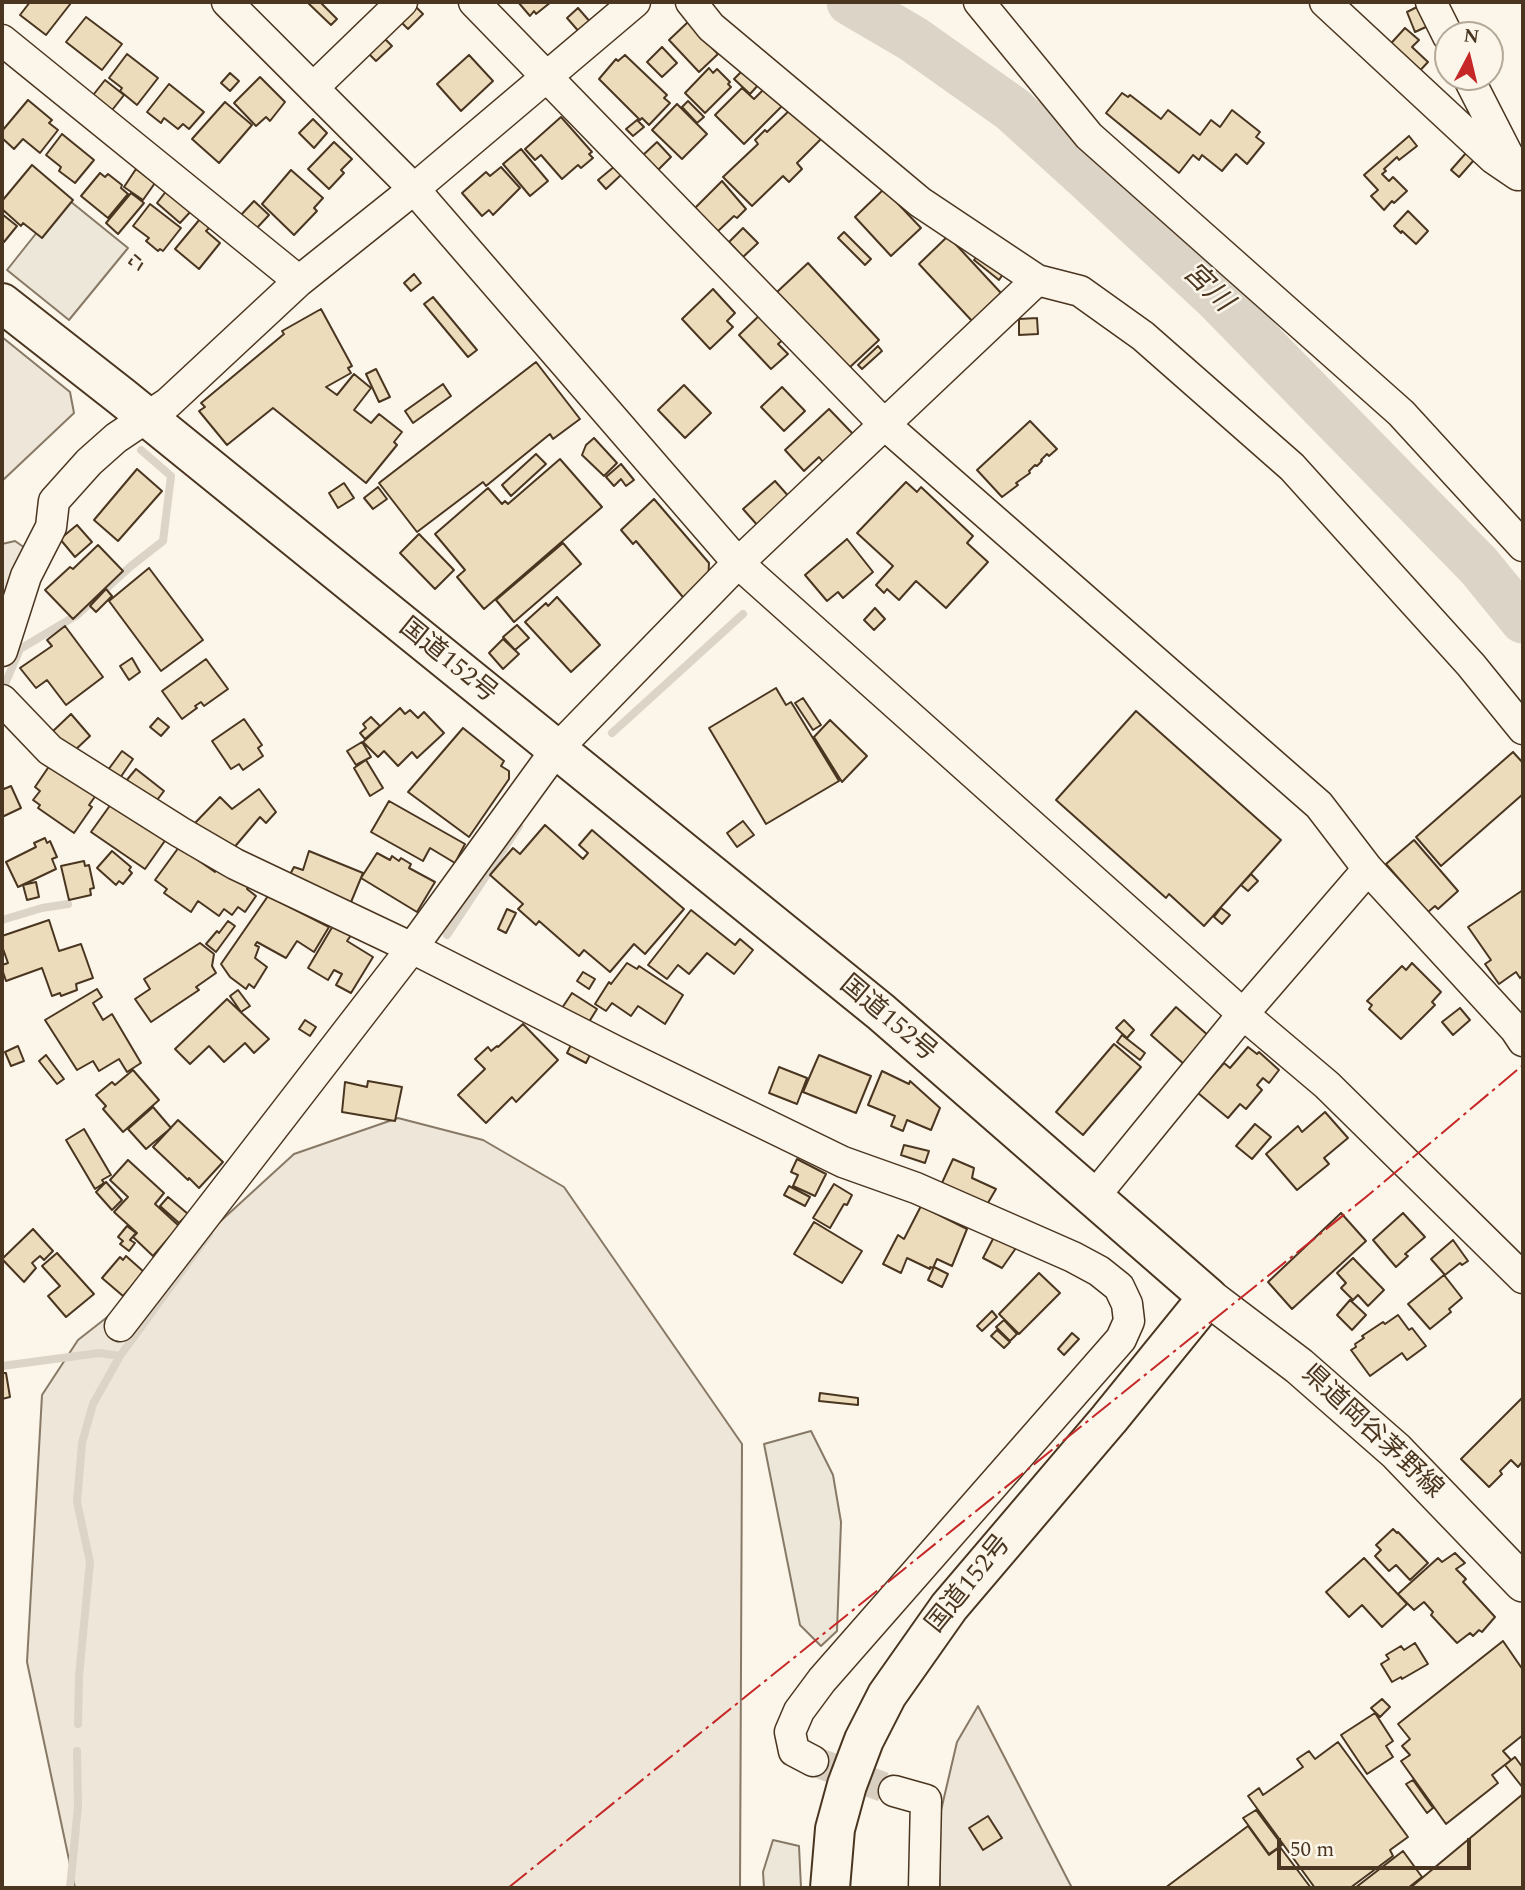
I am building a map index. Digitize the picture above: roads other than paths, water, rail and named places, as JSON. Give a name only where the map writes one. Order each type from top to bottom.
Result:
[{"type":"highway","name":"国道152号","points":[[2,303],[146,416],[881,1012],[1208,1297],[1109,1419],[949,1607],[887,1695],[864,1740],[847,1786],[835,1829],[830,1888]]},
{"type":"main road","name":"県道岡谷茅野線","points":[[1208,1297],[1298,1366],[1396,1451],[1523,1583]]},
{"type":"street","points":[[227,2],[414,189],[738,563],[1243,1014],[1327,1085],[1523,1278]]},
{"type":"street","points":[[313,88],[402,2]]},
{"type":"street","points":[[474,2],[884,424],[1320,805],[1368,869],[1523,1041]]},
{"type":"street","points":[[2,651],[26,576],[51,527],[54,501],[89,462],[116,438],[168,403],[299,281],[414,189],[635,2]]},
{"type":"street","points":[[691,2],[711,27],[920,202],[1038,280],[1080,291],[1143,336],[1292,467],[1471,665],[1523,729]]},
{"type":"street","points":[[979,2],[1090,136],[1401,413],[1523,546]]},
{"type":"street","points":[[1325,2],[1493,158],[1521,179]]},
{"type":"street","points":[[1431,2],[1440,21]]},
{"type":"street","points":[[2,40],[299,281]]},
{"type":"street","points":[[1475,91],[1521,179]]},
{"type":"street","points":[[120,1326],[412,948],[556,750],[738,563],[1038,280]]},
{"type":"street","points":[[2,700],[50,750],[234,864],[412,948],[617,1052],[843,1161],[916,1188],[1073,1257],[1119,1287],[1127,1304],[1129,1321],[1121,1339],[836,1664],[799,1711],[790,1732],[794,1751],[813,1761]]},
{"type":"street","points":[[1093,1198],[1243,1014],[1368,869]]},
{"type":"street","points":[[894,1791],[926,1800],[924,1888]]},
{"type":"waterway","name":"宮川","points":[[850,2],[913,39],[1012,109],[1089,179],[1217,298],[1479,566],[1523,620]]},
{"type":"waterway","points":[[5,684],[20,649],[77,615],[163,541],[171,476],[141,450]]},
{"type":"waterway","points":[[612,733],[743,614]]},
{"type":"waterway","points":[[447,935],[519,826]]},
{"type":"waterway","points":[[2,920],[42,908],[68,904]]},
{"type":"waterway","points":[[2,1366],[99,1353],[120,1356],[209,1234]]},
{"type":"waterway","points":[[78,1724],[79,1676],[90,1562],[77,1502],[82,1443],[93,1404],[120,1356]]},
{"type":"waterway","points":[[70,1888],[78,1806],[77,1751]]},
{"type":"tunnel","points":[[813,1761],[894,1791]]}]
